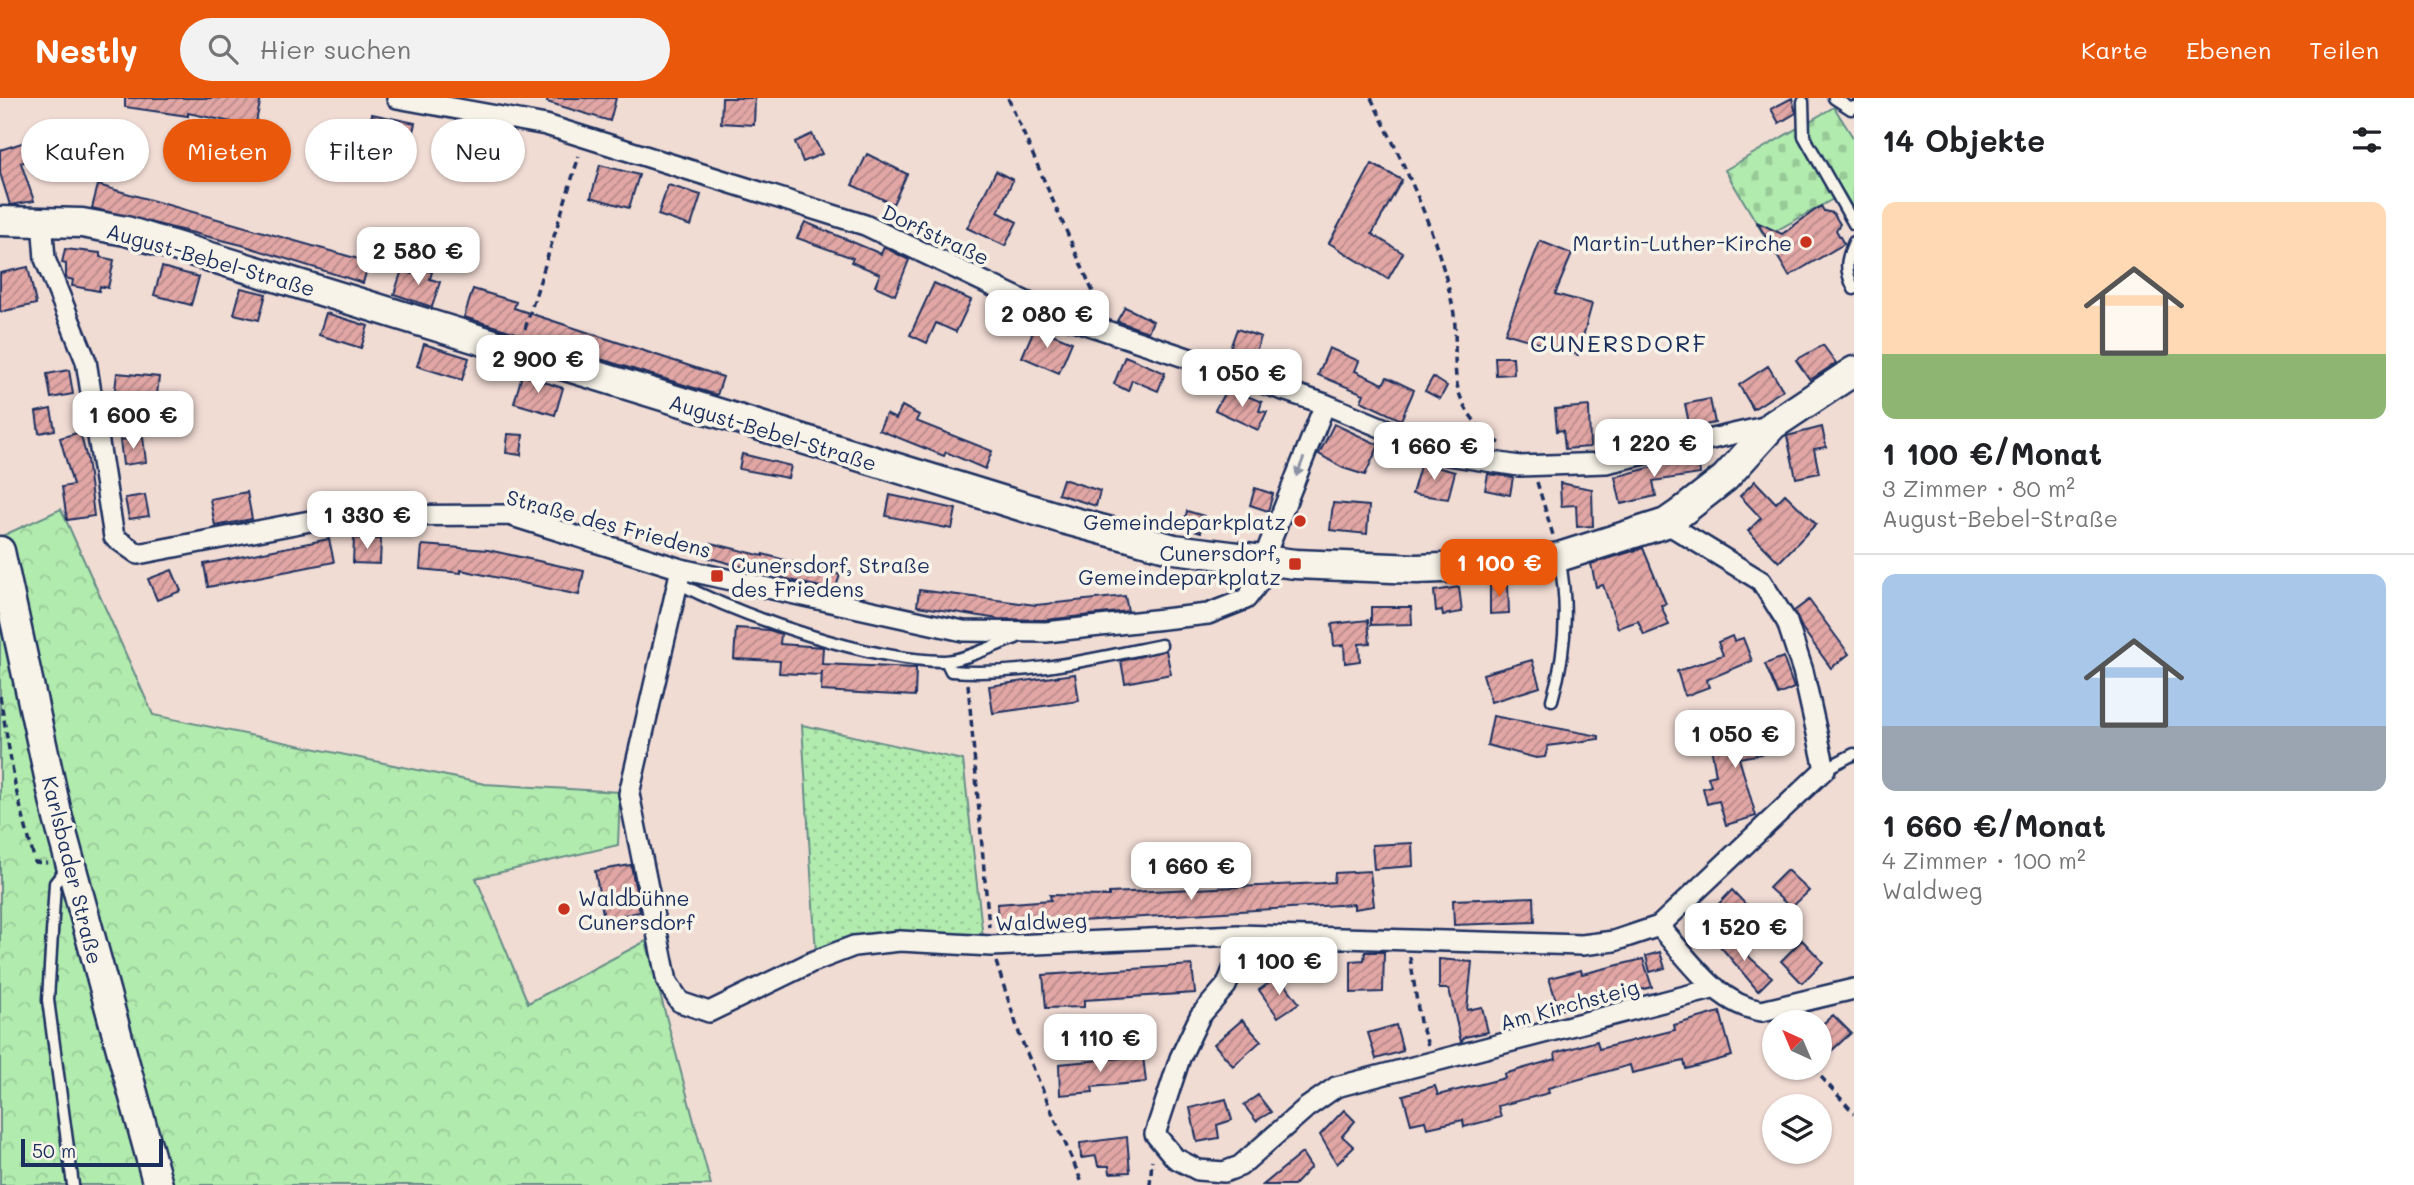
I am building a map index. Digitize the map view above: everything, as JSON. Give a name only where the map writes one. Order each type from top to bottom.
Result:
[{"type":"main road","name":"August-Bebel-Straße","points":[[0,221],[82,223],[162,241],[517,353],[1063,519],[1174,549],[1264,558],[1295,564],[1417,569],[1493,566],[1559,557],[1666,523],[1725,478],[1773,425],[1854,371]]},
{"type":"main road","name":"Karlsbader Straße","points":[[0,551],[70,864],[158,1185]]},
{"type":"street","name":"Dorfstraße","points":[[397,98],[545,125],[865,225],[1041,309],[1325,404],[1448,455],[1526,466],[1606,463],[1773,425]]},
{"type":"street","name":"Straße des Friedens","points":[[42,220],[45,259],[86,361],[114,537],[138,554],[336,516],[509,515],[679,576],[963,631],[1033,632],[1208,614],[1246,599],[1260,581],[1264,558],[1325,404]]},
{"type":"street","points":[[1666,523],[1762,581],[1787,622],[1803,671],[1825,769]]},
{"type":"street","name":"Waldweg","points":[[679,576],[629,794],[667,982],[680,1002],[709,1013],[811,962],[854,946],[900,941],[991,946],[1238,935],[1583,945],[1614,941],[1659,926],[1825,769]]},
{"type":"street","points":[[1659,926],[1716,989],[1733,1003],[1762,1011],[1854,989]]},
{"type":"street","name":"Am Kirchsteig","points":[[1238,935],[1236,963],[1226,986],[1200,1016],[1180,1058],[1157,1120],[1155,1134],[1175,1158],[1198,1170],[1224,1172],[1240,1166],[1306,1108],[1336,1087],[1434,1064],[1716,989]]},
{"type":"lane","points":[[1834,98],[1854,107]]},
{"type":"lane","points":[[1803,102],[1804,136],[1854,224]]},
{"type":"lane","points":[[1854,242],[1845,261],[1854,289]]},
{"type":"lane","points":[[1552,700],[1562,666],[1566,593],[1559,557]]},
{"type":"lane","points":[[679,576],[712,601],[864,650],[946,661],[1033,632]]},
{"type":"lane","points":[[946,661],[951,671],[996,674],[1066,665],[1161,645]]},
{"type":"lane","points":[[1825,769],[1854,754]]},
{"type":"lane","points":[[70,864],[55,883],[48,1000],[72,1185]]},
{"type":"path","points":[[1008,98],[1111,332]]},
{"type":"path","points":[[1371,98],[1420,198],[1436,243],[1454,310],[1458,390],[1472,417],[1489,438],[1504,445],[1526,466],[1559,557]]},
{"type":"path","points":[[517,353],[585,137]]},
{"type":"path","points":[[967,672],[991,946],[1021,1039],[1083,1185]]},
{"type":"path","points":[[0,696],[16,790],[35,862],[70,864]]},
{"type":"path","points":[[1408,941],[1420,1022],[1434,1064]]},
{"type":"path","points":[[1824,1080],[1854,1113]]},
{"type":"green space","points":[[1834,107],[1854,139],[1854,210],[1844,193],[1765,237],[1725,170]]},
{"type":"green space","points":[[61,509],[153,715],[485,784],[620,792],[618,845],[476,878],[528,1003],[646,941],[711,1185],[0,1185],[0,537]]},
{"type":"green space","points":[[802,725],[963,760],[983,938],[816,954]]},
{"type":"building","points":[[125,98],[261,98],[257,119],[217,119],[188,113],[188,116],[125,107]]},
{"type":"building","points":[[548,98],[616,98],[610,121],[547,102]]},
{"type":"building","points":[[722,98],[755,98],[754,125],[721,123]]},
{"type":"building","points":[[1792,98],[1796,113],[1779,123],[1771,109]]},
{"type":"building","points":[[372,114],[396,119],[371,119]]},
{"type":"building","points":[[812,134],[822,154],[803,162],[795,142]]},
{"type":"building","points":[[21,143],[21,182],[28,182],[34,201],[10,205],[0,173],[0,150]]},
{"type":"building","points":[[867,154],[907,174],[893,204],[852,185]]},
{"type":"building","points":[[1372,164],[1402,180],[1372,234],[1403,253],[1388,279],[1329,243]]},
{"type":"building","points":[[600,165],[639,175],[629,208],[591,197]]},
{"type":"building","points":[[996,171],[1013,180],[998,212],[1017,222],[1005,246],[967,228]]},
{"type":"building","points":[[98,185],[369,262],[363,283],[242,245],[92,208]]},
{"type":"building","points":[[668,185],[701,195],[691,226],[658,215]]},
{"type":"building","name":"Martin-Luther-Kirche","points":[[1821,206],[1824,211],[1833,213],[1840,224],[1836,230],[1844,244],[1789,276],[1757,222],[1782,234]]},
{"type":"building","points":[[805,222],[881,254],[884,247],[909,260],[895,295],[875,286],[880,274],[851,262],[853,258],[797,238]]},
{"type":"building","points":[[1540,241],[1572,254],[1555,294],[1592,304],[1578,355],[1505,333]]},
{"type":"building","points":[[65,249],[100,253],[100,257],[114,260],[108,288],[100,286],[99,291],[72,286],[73,280],[66,278],[66,264],[62,263]]},
{"type":"building","points":[[28,267],[36,304],[0,312],[0,273]]},
{"type":"building","points":[[162,267],[199,277],[191,305],[154,295]]},
{"type":"building","points":[[415,267],[432,272],[430,279],[440,282],[432,307],[394,294],[402,270],[413,274]]},
{"type":"building","points":[[934,283],[971,300],[956,332],[936,323],[927,343],[910,335]]},
{"type":"building","points":[[241,288],[266,294],[259,320],[234,314]]},
{"type":"building","points":[[473,289],[516,302],[514,308],[723,377],[717,395],[464,317]]},
{"type":"building","points":[[1125,307],[1153,321],[1148,332],[1117,321]]},
{"type":"building","points":[[326,313],[368,326],[361,348],[319,335]]},
{"type":"building","points":[[1035,327],[1072,342],[1059,373],[1022,357]]},
{"type":"building","points":[[1237,329],[1261,337],[1254,357],[1230,348]]},
{"type":"building","points":[[424,344],[469,358],[462,380],[417,366]]},
{"type":"building","points":[[1823,345],[1836,363],[1810,380],[1796,360]]},
{"type":"building","points":[[1329,348],[1359,361],[1355,371],[1383,384],[1387,377],[1414,390],[1401,420],[1361,401],[1364,394],[1318,375]]},
{"type":"building","points":[[1125,356],[1165,373],[1158,391],[1132,380],[1128,391],[1114,384]]},
{"type":"building","points":[[1495,357],[1513,357],[1514,374],[1496,375]]},
{"type":"building","points":[[1768,366],[1783,390],[1753,409],[1739,385]]},
{"type":"building","points":[[69,370],[73,394],[51,398],[47,374]]},
{"type":"building","points":[[117,373],[159,377],[156,403],[114,399]]},
{"type":"building","points":[[522,375],[563,388],[555,415],[514,403]]},
{"type":"building","points":[[1433,377],[1447,386],[1440,399],[1425,391]]},
{"type":"building","points":[[1227,388],[1262,402],[1259,411],[1267,412],[1258,430],[1215,410]]},
{"type":"building","points":[[1710,399],[1715,423],[1690,428],[1685,404]]},
{"type":"building","points":[[902,406],[919,415],[916,421],[992,451],[985,469],[946,452],[944,456],[879,430],[886,414],[896,419]]},
{"type":"building","points":[[1589,406],[1590,447],[1565,449],[1563,430],[1557,431],[1555,409]]},
{"type":"building","points":[[51,409],[55,430],[39,433],[36,412]]},
{"type":"building","points":[[1334,424],[1379,445],[1365,475],[1343,468],[1319,454]]},
{"type":"building","points":[[1822,427],[1826,447],[1814,449],[1819,473],[1796,478],[1787,436]]},
{"type":"building","points":[[80,432],[87,459],[94,516],[67,520],[62,487],[73,485],[60,438]]},
{"type":"building","points":[[508,434],[523,435],[521,455],[506,453]]},
{"type":"building","points":[[143,437],[146,462],[123,465],[120,440]]},
{"type":"building","points":[[742,454],[791,466],[788,478],[739,469]]},
{"type":"building","points":[[1698,455],[1700,474],[1653,481],[1656,496],[1621,504],[1615,477]]},
{"type":"building","points":[[1421,463],[1455,472],[1448,499],[1412,494]]},
{"type":"building","points":[[1488,474],[1513,477],[1510,495],[1485,490]]},
{"type":"building","points":[[1063,479],[1100,491],[1096,506],[1058,494]]},
{"type":"building","points":[[1755,481],[1776,503],[1785,494],[1816,524],[1779,562],[1748,531],[1761,518],[1740,496]]},
{"type":"building","points":[[1560,483],[1592,489],[1593,526],[1577,527],[1576,505],[1561,506]]},
{"type":"building","points":[[1255,488],[1273,494],[1268,511],[1250,505]]},
{"type":"building","points":[[247,492],[252,519],[215,526],[210,499]]},
{"type":"building","points":[[145,495],[149,516],[129,519],[125,498]]},
{"type":"building","points":[[890,495],[956,509],[952,529],[886,516]]},
{"type":"building","points":[[1333,503],[1369,506],[1367,534],[1330,530]]},
{"type":"building","points":[[1187,511],[1204,516],[1201,532],[1183,527]]},
{"type":"building","points":[[354,538],[381,539],[380,564],[353,563]]},
{"type":"building","points":[[329,539],[334,562],[208,587],[204,564]]},
{"type":"building","points":[[711,543],[840,575],[835,590],[802,583],[706,557]]},
{"type":"building","points":[[422,545],[488,550],[584,571],[579,595],[461,570],[461,573],[420,569]]},
{"type":"building","points":[[1643,548],[1666,604],[1661,605],[1669,625],[1644,635],[1638,621],[1618,628],[1603,585],[1596,587],[1591,564]]},
{"type":"building","points":[[172,570],[181,591],[157,600],[148,579]]},
{"type":"building","points":[[1490,585],[1508,585],[1509,613],[1490,614]]},
{"type":"building","points":[[1459,587],[1462,612],[1443,615],[1442,610],[1436,611],[1434,591]]},
{"type":"building","points":[[919,590],[1036,605],[1125,596],[1128,611],[1045,620],[998,619],[917,606]]},
{"type":"building","points":[[1809,600],[1849,654],[1831,668],[1802,628],[1794,611]]},
{"type":"building","points":[[1371,607],[1411,607],[1412,624],[1371,625]]},
{"type":"building","points":[[1368,620],[1370,643],[1359,644],[1360,661],[1345,663],[1344,645],[1334,646],[1332,624]]},
{"type":"building","points":[[736,628],[769,630],[781,634],[780,644],[823,647],[822,664],[916,668],[915,696],[821,691],[822,671],[821,675],[779,673],[780,661],[734,659]]},
{"type":"building","points":[[1732,636],[1734,641],[1743,638],[1752,661],[1706,680],[1709,687],[1685,696],[1677,671],[1723,655],[1718,642]]},
{"type":"building","points":[[1166,650],[1171,674],[1125,683],[1121,661]]},
{"type":"building","points":[[1783,657],[1794,688],[1778,695],[1765,664]]},
{"type":"building","points":[[1532,660],[1540,687],[1491,702],[1483,674]]},
{"type":"building","points":[[1075,674],[1079,701],[993,713],[989,686]]},
{"type":"building","points":[[1493,716],[1599,736],[1599,739],[1548,746],[1545,757],[1536,758],[1487,745]]},
{"type":"building","points":[[1768,724],[1773,752],[1739,758],[1756,816],[1726,825],[1719,801],[1707,804],[1703,788],[1711,786],[1708,777],[1716,775],[1709,735]]},
{"type":"building","points":[[1412,843],[1413,866],[1374,869],[1372,845]]},
{"type":"building","points":[[631,865],[640,912],[604,919],[595,871]]},
{"type":"building","points":[[1787,870],[1809,891],[1791,908],[1769,888]]},
{"type":"building","points":[[1370,871],[1374,906],[1354,909],[1354,904],[998,926],[997,904],[1051,900],[1050,895],[1109,896],[1109,893],[1322,883],[1334,882],[1335,873]]},
{"type":"building","points":[[1732,890],[1751,910],[1731,930],[1712,911]]},
{"type":"building","points":[[1534,897],[1535,922],[1454,925],[1453,900]]},
{"type":"building","points":[[1722,933],[1772,977],[1758,991],[1715,940]]},
{"type":"building","points":[[1802,940],[1823,962],[1802,983],[1781,961]]},
{"type":"building","points":[[1365,952],[1384,952],[1383,992],[1351,993],[1351,961],[1364,960]]},
{"type":"building","points":[[1660,952],[1665,968],[1650,972],[1646,956]]},
{"type":"building","points":[[1439,959],[1472,962],[1467,1010],[1482,1007],[1488,1032],[1465,1037],[1461,1042],[1449,989],[1439,989]]},
{"type":"building","points":[[1643,959],[1652,987],[1559,1010],[1549,978],[1581,970],[1582,974]]},
{"type":"building","points":[[1192,965],[1195,993],[1084,1000],[1084,1007],[1046,1008],[1043,975]]},
{"type":"building","points":[[1279,976],[1299,1003],[1278,1017],[1259,990]]},
{"type":"building","points":[[1720,1012],[1732,1056],[1686,1069],[1684,1061],[1632,1073],[1630,1065],[1548,1088],[1549,1093],[1498,1106],[1501,1117],[1464,1127],[1463,1120],[1427,1128],[1425,1121],[1411,1124],[1403,1095],[1435,1086],[1438,1095],[1505,1078],[1504,1074],[1556,1059],[1555,1053],[1597,1041],[1599,1049],[1675,1030],[1674,1025]]},
{"type":"building","points":[[1832,1016],[1851,1033],[1832,1050]]},
{"type":"building","points":[[1242,1020],[1261,1041],[1233,1066],[1214,1044]]},
{"type":"building","points":[[1396,1025],[1403,1051],[1376,1059],[1368,1033]]},
{"type":"building","points":[[1143,1056],[1146,1082],[1092,1087],[1093,1092],[1060,1095],[1059,1064]]},
{"type":"building","points":[[1258,1095],[1271,1112],[1256,1121],[1244,1105]]},
{"type":"building","points":[[1226,1099],[1232,1120],[1217,1125],[1219,1138],[1197,1142],[1190,1108]]},
{"type":"building","points":[[1344,1110],[1355,1121],[1342,1136],[1354,1147],[1337,1164],[1320,1135]]},
{"type":"building","points":[[1127,1137],[1130,1172],[1110,1173],[1109,1166],[1098,1166],[1096,1156],[1081,1158],[1080,1143]]},
{"type":"building","points":[[1302,1153],[1311,1167],[1294,1185],[1263,1185]]},
{"type":"place","name":"Martin-Luther-Kirche","points":[[1806,242]]},
{"type":"place","name":"Gemeindeparkplatz","points":[[1300,521]]},
{"type":"place","name":"Cunersdorf, Gemeindeparkplatz","points":[[1295,564]]},
{"type":"place","name":"Cunersdorf, Straße des Friedens","points":[[717,576]]},
{"type":"place","name":"Waldbühne Cunersdorf","points":[[564,909]]},
{"type":"district","name":"CUNERSDORF","points":[[1619,342]]}]
